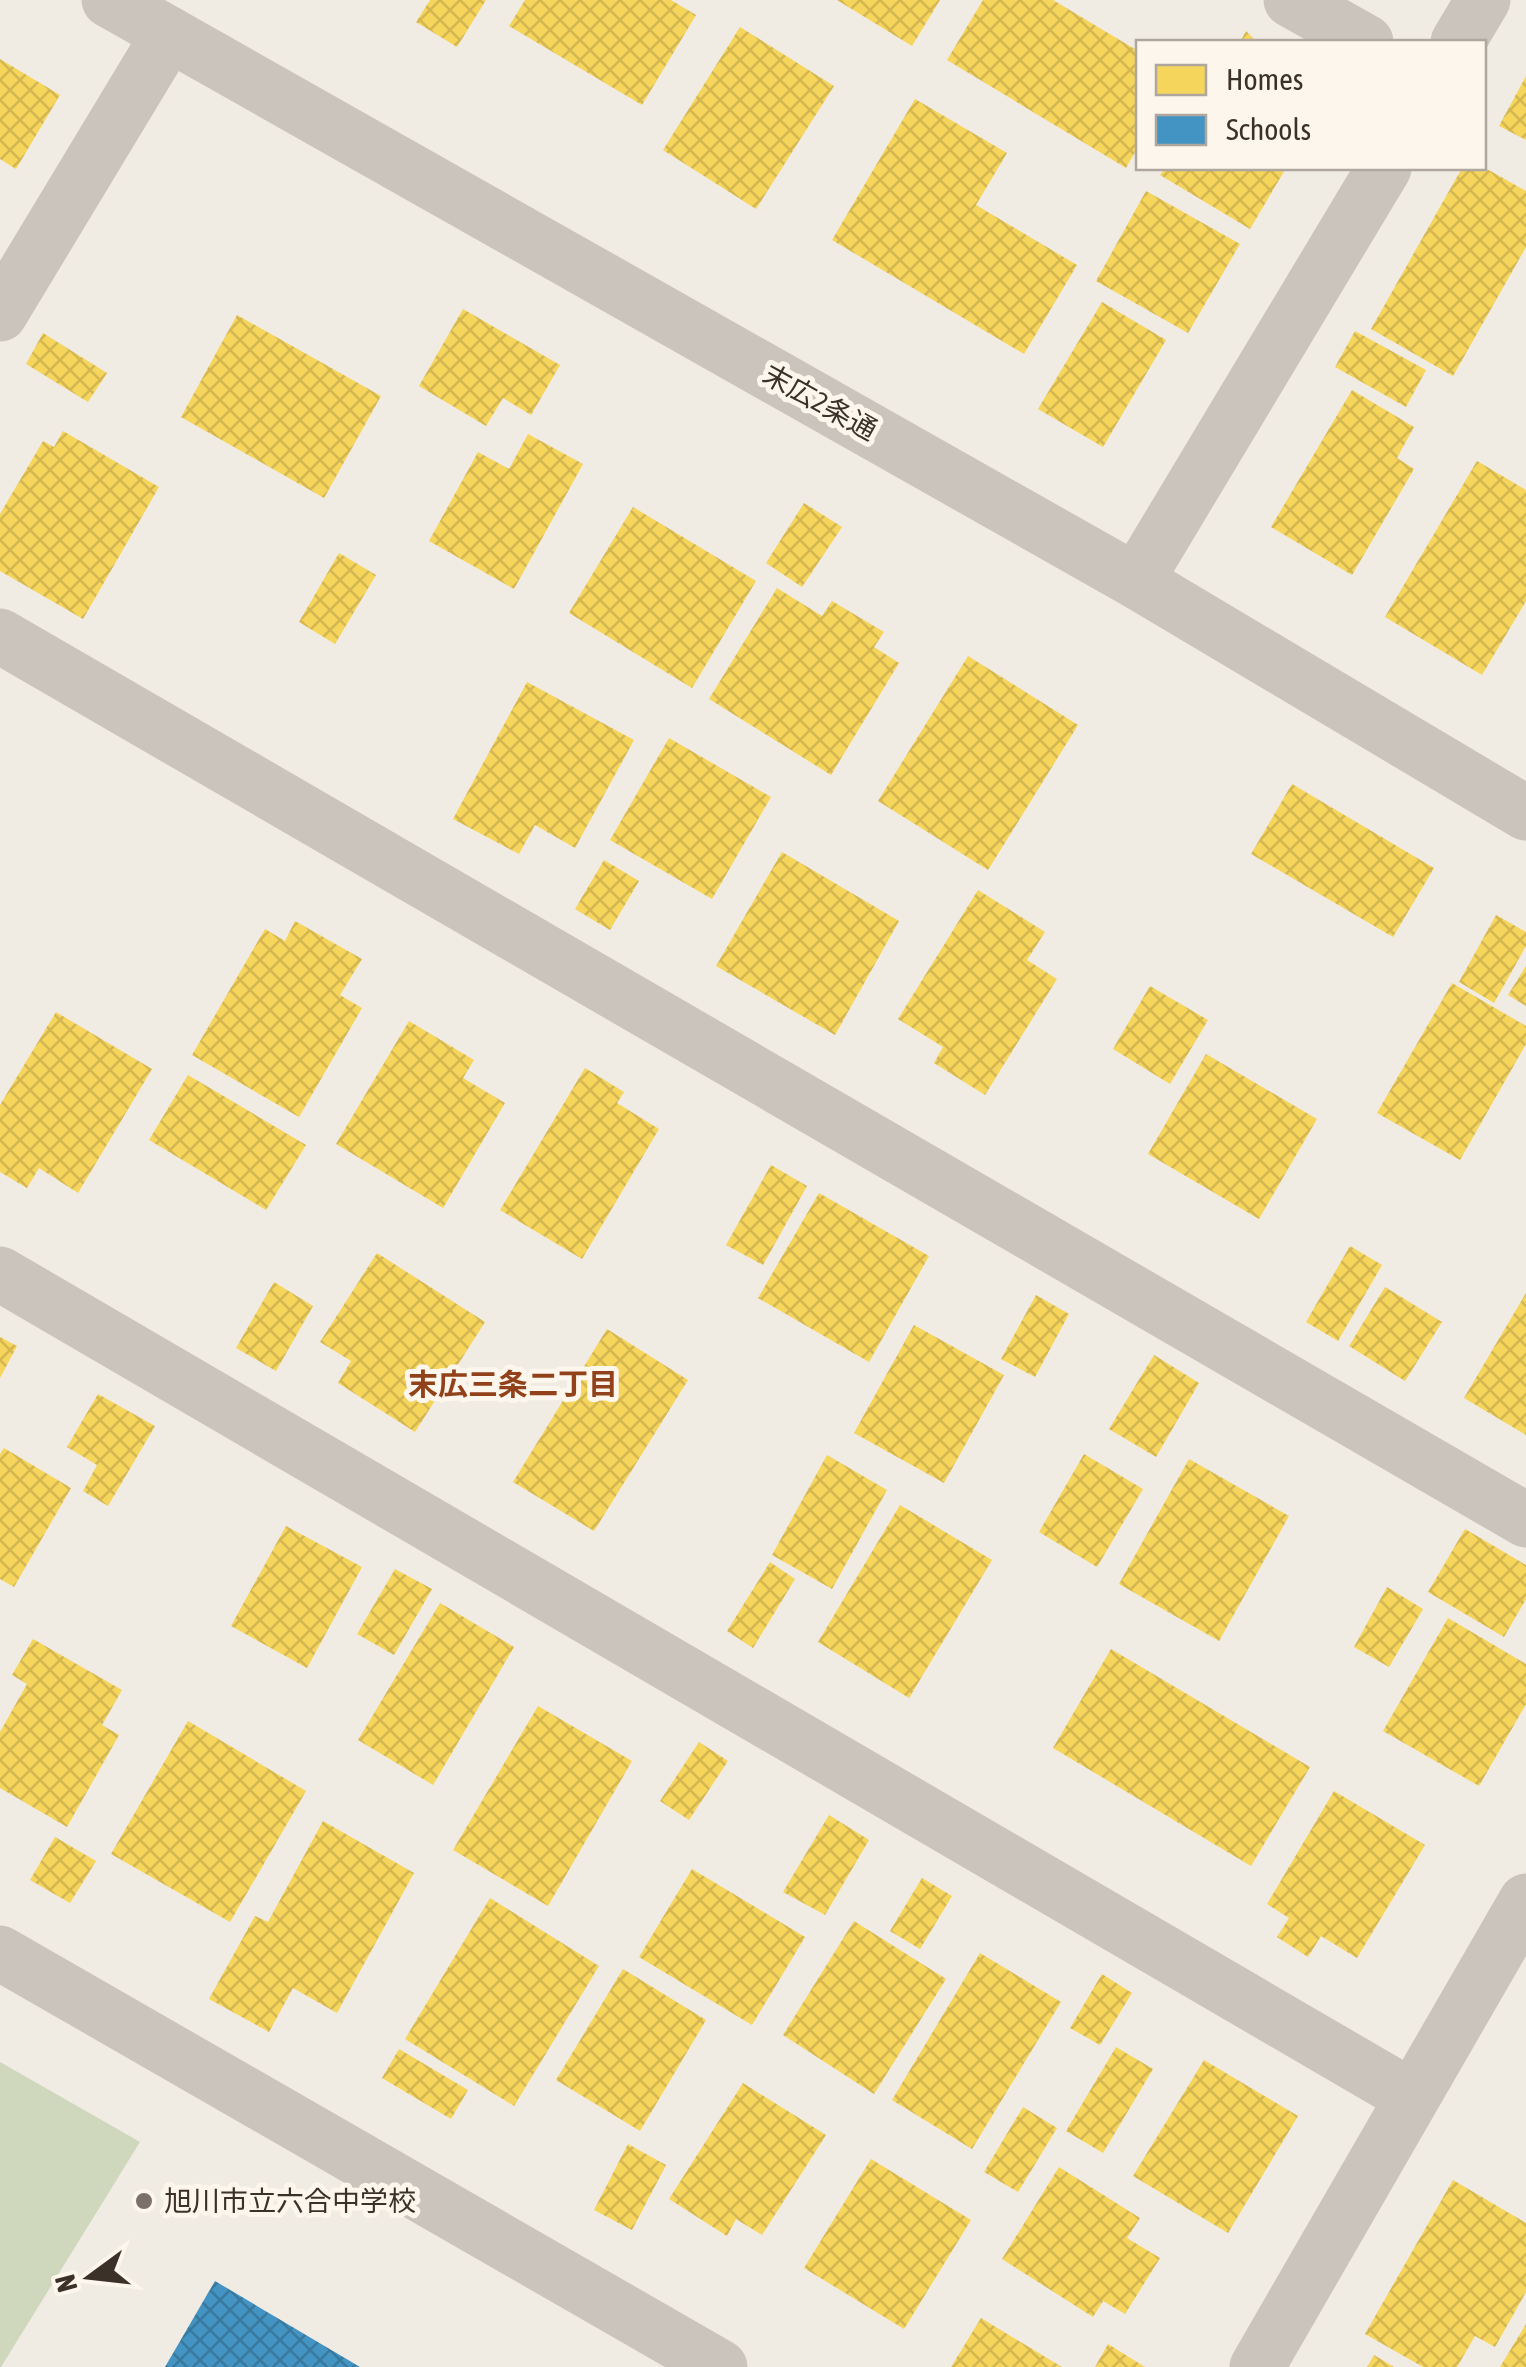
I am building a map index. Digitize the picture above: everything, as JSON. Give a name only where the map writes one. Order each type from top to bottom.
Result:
[{"type":"street","name":"末広2条通","points":[[109,0],[1136,581],[1526,813]]},
{"type":"street","points":[[1291,0],[1362,40]]},
{"type":"street","points":[[1459,40],[1483,0]]},
{"type":"street","points":[[0,314],[169,34]]},
{"type":"street","points":[[1136,581],[1383,170]]},
{"type":"street","points":[[0,636],[1526,1520]]},
{"type":"street","points":[[0,1274],[1412,2097]]},
{"type":"street","points":[[1257,2367],[1526,1902]]},
{"type":"street","points":[[0,1953],[720,2367]]},
{"type":"green space","points":[[0,2062],[140,2142],[1,2367],[0,2367]]},
{"type":"building: Homes","points":[[430,0],[486,0],[457,47],[416,22]]},
{"type":"building: Homes","points":[[525,0],[671,0],[696,15],[642,105],[509,26]]},
{"type":"building: Homes","points":[[837,0],[940,0],[912,46]]},
{"type":"building: Homes","points":[[983,0],[1053,0],[1136,50],[1136,150],[1126,168],[947,60]]},
{"type":"building: Homes","points":[[740,27],[834,86],[756,209],[663,150]]},
{"type":"building: Homes","points":[[1246,31],[1255,40],[1241,40]]},
{"type":"building: Homes","points":[[0,59],[60,95],[16,169],[0,159]]},
{"type":"building: Homes","points":[[1526,76],[1526,140],[1499,126]]},
{"type":"building: Homes","points":[[915,99],[1007,153],[976,205],[1077,265],[1024,354],[832,240]]},
{"type":"building: Homes","points":[[1486,169],[1526,191],[1526,247],[1453,376],[1371,329],[1461,170]]},
{"type":"building: Homes","points":[[1164,170],[1285,170],[1250,229],[1160,175]]},
{"type":"building: Homes","points":[[1146,191],[1240,244],[1188,333],[1096,281]]},
{"type":"building: Homes","points":[[1102,302],[1166,340],[1103,447],[1038,409]]},
{"type":"building: Homes","points":[[463,309],[560,365],[531,415],[503,398],[486,426],[419,386]]},
{"type":"building: Homes","points":[[237,315],[381,396],[324,498],[181,417]]},
{"type":"building: Homes","points":[[1355,331],[1426,370],[1406,407],[1335,367]]},
{"type":"building: Homes","points":[[43,333],[107,373],[88,402],[26,364]]},
{"type":"building: Homes","points":[[1352,390],[1414,427],[1397,458],[1414,469],[1352,575],[1271,527]]},
{"type":"building: Homes","points":[[63,431],[159,487],[83,619],[0,571],[0,514],[43,441],[54,447]]},
{"type":"building: Homes","points":[[528,434],[583,464],[514,589],[429,541],[478,452],[509,469]]},
{"type":"building: Homes","points":[[1477,461],[1526,490],[1526,601],[1482,675],[1385,617]]},
{"type":"building: Homes","points":[[804,503],[842,527],[802,587],[766,563]]},
{"type":"building: Homes","points":[[633,507],[756,581],[692,688],[569,613]]},
{"type":"building: Homes","points":[[339,553],[376,575],[335,644],[299,622]]},
{"type":"building: Homes","points":[[777,588],[822,616],[832,601],[884,632],[874,647],[899,663],[831,775],[709,699]]},
{"type":"building: Homes","points":[[968,656],[1078,725],[988,870],[878,801]]},
{"type":"building: Homes","points":[[527,682],[634,740],[575,848],[535,825],[519,854],[453,819]]},
{"type":"building: Homes","points":[[669,738],[771,797],[712,899],[610,840]]},
{"type":"building: Homes","points":[[1292,784],[1434,868],[1393,937],[1251,854]]},
{"type":"building: Homes","points":[[782,852],[899,921],[835,1035],[716,966]]},
{"type":"building: Homes","points":[[604,860],[639,881],[610,930],[575,909]]},
{"type":"building: Homes","points":[[978,890],[1045,932],[1027,960],[1057,979],[985,1095],[934,1063],[943,1047],[898,1019]]},
{"type":"building: Homes","points":[[1496,915],[1526,932],[1526,946],[1494,1003],[1459,982]]},
{"type":"building: Homes","points":[[295,921],[362,959],[340,995],[362,1008],[299,1117],[192,1055],[265,929],[285,941]]},
{"type":"building: Homes","points":[[1526,966],[1526,1006],[1508,995]]},
{"type":"building: Homes","points":[[1452,983],[1526,1026],[1526,1044],[1460,1160],[1377,1113]]},
{"type":"building: Homes","points":[[1150,986],[1208,1020],[1170,1084],[1113,1049]]},
{"type":"building: Homes","points":[[56,1012],[152,1069],[78,1193],[39,1168],[27,1188],[0,1172],[0,1105]]},
{"type":"building: Homes","points":[[409,1021],[474,1060],[463,1078],[505,1103],[443,1208],[336,1144]]},
{"type":"building: Homes","points":[[1206,1054],[1317,1119],[1259,1219],[1148,1154]]},
{"type":"building: Homes","points":[[585,1068],[624,1092],[617,1103],[659,1129],[582,1259],[500,1210]]},
{"type":"building: Homes","points":[[188,1075],[306,1145],[266,1210],[149,1140]]},
{"type":"building: Homes","points":[[771,1165],[807,1186],[763,1265],[726,1245]]},
{"type":"building: Homes","points":[[819,1193],[929,1256],[869,1362],[758,1298]]},
{"type":"building: Homes","points":[[1350,1246],[1382,1265],[1338,1341],[1306,1322]]},
{"type":"building: Homes","points":[[377,1253],[485,1322],[415,1432],[338,1383],[351,1361],[320,1342]]},
{"type":"building: Homes","points":[[274,1282],[313,1306],[276,1371],[236,1348]]},
{"type":"building: Homes","points":[[1385,1287],[1442,1322],[1405,1381],[1349,1346]]},
{"type":"building: Homes","points":[[1526,1293],[1526,1435],[1464,1398]]},
{"type":"building: Homes","points":[[1036,1295],[1069,1314],[1035,1377],[1001,1359]]},
{"type":"building: Homes","points":[[914,1325],[1004,1375],[944,1483],[854,1433]]},
{"type":"building: Homes","points":[[607,1329],[688,1380],[594,1531],[513,1482]]},
{"type":"building: Homes","points":[[0,1337],[17,1346],[0,1378]]},
{"type":"building: Homes","points":[[1154,1355],[1199,1383],[1156,1457],[1109,1429]]},
{"type":"building: Homes","points":[[98,1394],[155,1426],[108,1506],[83,1491],[97,1465],[67,1447]]},
{"type":"building: Homes","points":[[4,1448],[71,1488],[14,1587],[0,1579],[0,1454]]},
{"type":"building: Homes","points":[[1084,1454],[1143,1489],[1097,1567],[1039,1532]]},
{"type":"building: Homes","points":[[827,1455],[887,1490],[832,1589],[772,1555]]},
{"type":"building: Homes","points":[[1189,1459],[1289,1516],[1219,1641],[1119,1584]]},
{"type":"building: Homes","points":[[900,1505],[992,1560],[909,1698],[818,1642]]},
{"type":"building: Homes","points":[[286,1526],[362,1567],[307,1668],[231,1626]]},
{"type":"building: Homes","points":[[1465,1529],[1526,1565],[1526,1599],[1504,1637],[1428,1592]]},
{"type":"building: Homes","points":[[770,1562],[795,1579],[753,1648],[727,1631]]},
{"type":"building: Homes","points":[[395,1569],[432,1589],[394,1655],[357,1634]]},
{"type":"building: Homes","points":[[1387,1587],[1423,1609],[1389,1667],[1354,1647]]},
{"type":"building: Homes","points":[[440,1603],[514,1647],[433,1785],[358,1740]]},
{"type":"building: Homes","points":[[1448,1618],[1526,1664],[1526,1704],[1479,1786],[1383,1731]]},
{"type":"building: Homes","points":[[33,1639],[122,1690],[102,1725],[119,1735],[67,1827],[0,1788],[0,1732],[27,1684],[12,1675]]},
{"type":"building: Homes","points":[[1111,1649],[1310,1767],[1251,1866],[1053,1748]]},
{"type":"building: Homes","points":[[538,1706],[632,1761],[548,1906],[453,1850]]},
{"type":"building: Homes","points":[[188,1721],[306,1791],[230,1922],[111,1854]]},
{"type":"building: Homes","points":[[699,1742],[728,1761],[689,1820],[660,1801]]},
{"type":"building: Homes","points":[[1334,1791],[1425,1845],[1357,1958],[1321,1936],[1308,1957],[1277,1937],[1289,1918],[1267,1904]]},
{"type":"building: Homes","points":[[829,1815],[869,1840],[825,1915],[783,1892]]},
{"type":"building: Homes","points":[[323,1821],[414,1873],[337,2013],[293,1988],[269,2032],[209,1999],[255,1916],[268,1922]]},
{"type":"building: Homes","points":[[55,1837],[96,1861],[70,1903],[30,1880]]},
{"type":"building: Homes","points":[[692,1869],[805,1937],[752,2025],[639,1957]]},
{"type":"building: Homes","points":[[922,1878],[952,1896],[920,1949],[890,1931]]},
{"type":"building: Homes","points":[[490,1898],[599,1966],[514,2106],[405,2039]]},
{"type":"building: Homes","points":[[854,1921],[946,1979],[874,2094],[783,2035]]},
{"type":"building: Homes","points":[[980,1953],[1061,2002],[972,2149],[892,2100]]},
{"type":"building: Homes","points":[[623,1969],[706,2020],[640,2131],[556,2080]]},
{"type":"building: Homes","points":[[1102,1974],[1132,1993],[1100,2045],[1070,2028]]},
{"type":"building: Homes","points":[[1116,2047],[1153,2069],[1103,2153],[1066,2131]]},
{"type":"building: Homes","points":[[399,2049],[468,2090],[451,2119],[382,2078]]},
{"type":"building: Homes","points":[[1204,2060],[1298,2116],[1228,2233],[1133,2176]]},
{"type":"building: Homes","points":[[743,2083],[826,2135],[762,2235],[736,2219],[727,2236],[669,2199]]},
{"type":"building: Homes","points":[[1023,2107],[1057,2128],[1018,2192],[984,2172]]},
{"type":"building: Homes","points":[[628,2144],[666,2165],[632,2230],[594,2210]]},
{"type":"building: Homes","points":[[871,2159],[971,2220],[904,2329],[804,2268]]},
{"type":"building: Homes","points":[[1059,2167],[1140,2218],[1127,2238],[1160,2258],[1125,2314],[1103,2301],[1093,2317],[1002,2259]]},
{"type":"building: Homes","points":[[1453,2180],[1526,2223],[1526,2292],[1495,2347],[1475,2336],[1457,2367],[1423,2367],[1365,2334]]},
{"type":"building: Homes","points":[[981,2318],[1062,2367],[951,2367]]},
{"type":"building: Homes","points":[[1526,2324],[1526,2367],[1500,2367]]},
{"type":"building: Homes","points":[[1108,2344],[1145,2367],[1095,2367]]},
{"type":"building: Homes","points":[[1374,2355],[1394,2367],[1367,2367]]},
{"type":"building: Schools","points":[[215,2281],[360,2367],[165,2367]]},
{"type":"place","name":"旭川市立六合中学校","points":[[144,2201]]},
{"type":"district","name":"末広三条二丁目","points":[[513,1385]]}]
